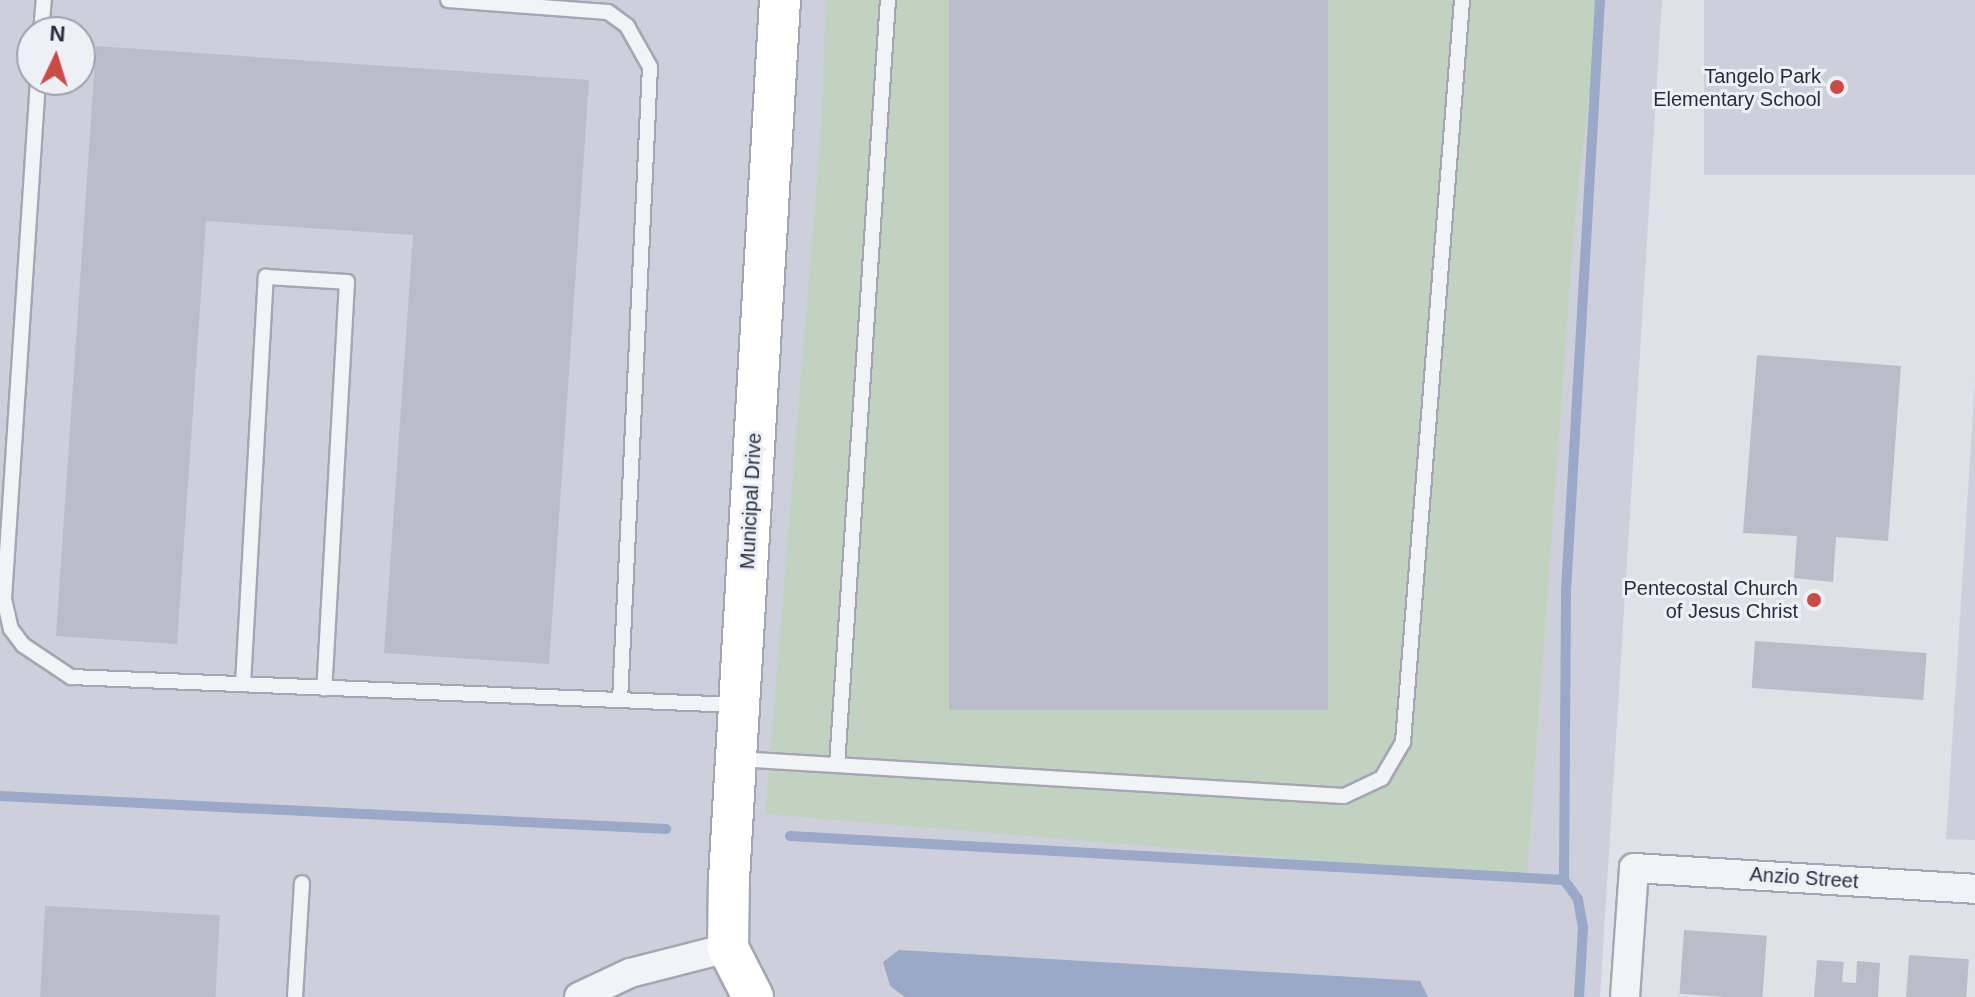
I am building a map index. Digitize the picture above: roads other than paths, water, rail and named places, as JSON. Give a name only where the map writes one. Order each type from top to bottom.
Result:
[{"type":"street","name":"Municipal Drive","points":[[753,997],[728,948],[780,0]]},
{"type":"street","name":"Anzio Street","points":[[1625,997],[1634,868],[1975,889]]},
{"type":"street","points":[[579,997],[630,973],[728,948]]},
{"type":"lane","points":[[448,0],[608,12],[627,26],[650,67],[620,700]]},
{"type":"lane","points":[[837,765],[888,0]]},
{"type":"lane","points":[[736,759],[1344,796],[1382,778],[1403,742],[1462,0]]},
{"type":"lane","points":[[37,96],[6,614],[23,645],[71,677],[739,705]]},
{"type":"lane","points":[[243,684],[266,277],[347,282],[324,688]]},
{"type":"lane","points":[[295,997],[302,883]]},
{"type":"water","points":[[899,950],[1420,981],[1428,997],[905,997],[890,986],[883,962]]},
{"type":"waterway","points":[[1579,997],[1583,928],[1578,899],[1564,880],[1566,591],[1600,0]]},
{"type":"waterway","points":[[0,796],[666,829]]},
{"type":"waterway","points":[[790,836],[1564,880]]},
{"type":"place","name":"Tangelo Park Elementary School","points":[[1837,87]]},
{"type":"place","name":"Pentecostal Church of Jesus Christ","points":[[1814,600]]}]
